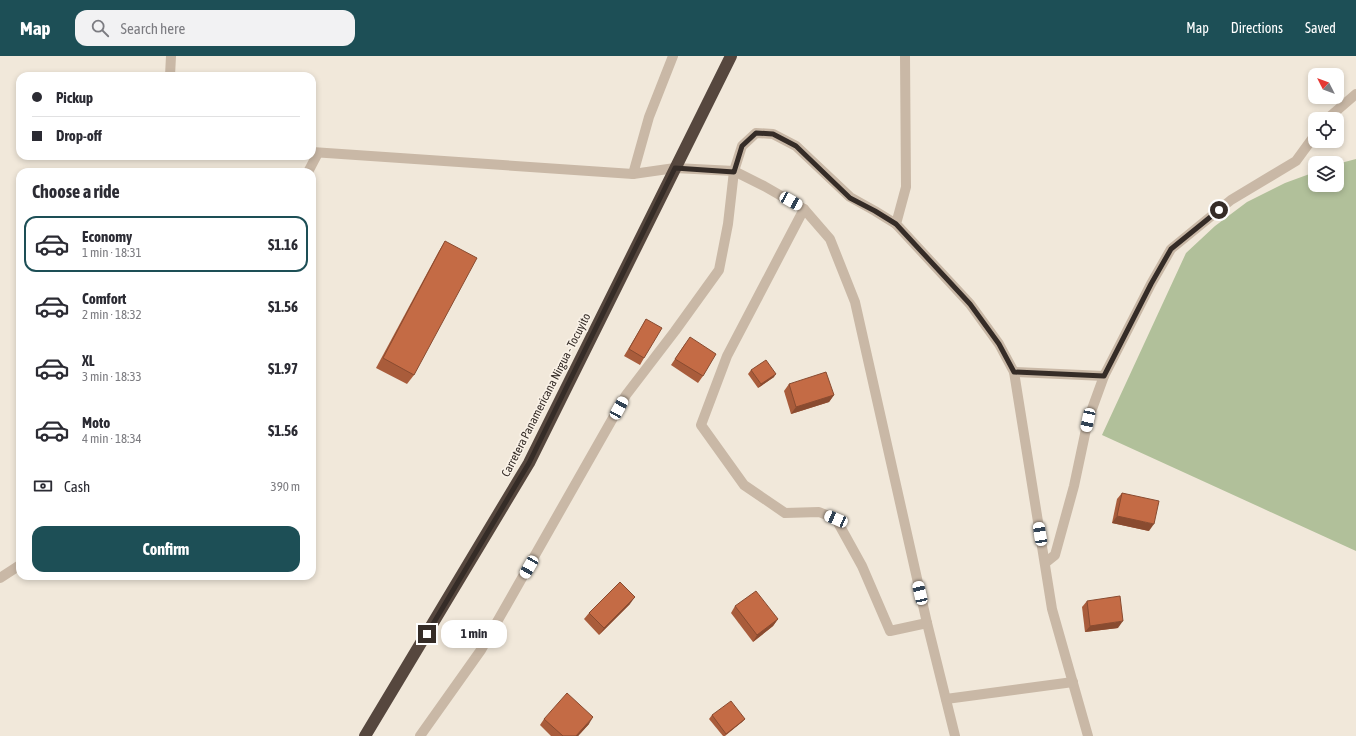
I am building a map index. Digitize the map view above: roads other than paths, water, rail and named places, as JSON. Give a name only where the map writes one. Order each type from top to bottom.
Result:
[{"type":"highway","name":"Carretera Panamericana Nirgua - Tocuyito","points":[[365,736],[529,463],[731,56]]},
{"type":"street","points":[[170,72],[171,56]]},
{"type":"street","points":[[633,174],[649,117],[673,56]]},
{"type":"street","points":[[896,224],[906,187],[905,56]]},
{"type":"street","points":[[1335,112],[1356,94]]},
{"type":"street","points":[[420,736],[482,650],[626,395],[675,331],[718,270],[728,224],[734,172],[742,146],[756,133],[773,134],[796,146],[850,198],[896,224],[970,304],[999,344],[1014,372],[1052,609],[1088,736]]},
{"type":"street","points":[[1045,563],[1055,555],[1074,486],[1088,420],[1104,376],[1151,284],[1171,249],[1231,200],[1296,161],[1308,145]]},
{"type":"street","points":[[316,153],[633,174],[675,168],[734,172],[764,186],[804,208],[830,239],[855,302],[927,623],[955,736]]},
{"type":"street","points":[[804,208],[727,356],[701,425],[744,485],[785,514],[819,512],[836,519],[862,566],[890,631],[927,623]]},
{"type":"street","points":[[1014,372],[1104,376]]},
{"type":"street","points":[[0,578],[16,568]]},
{"type":"street","points":[[946,699],[1073,682]]}]
